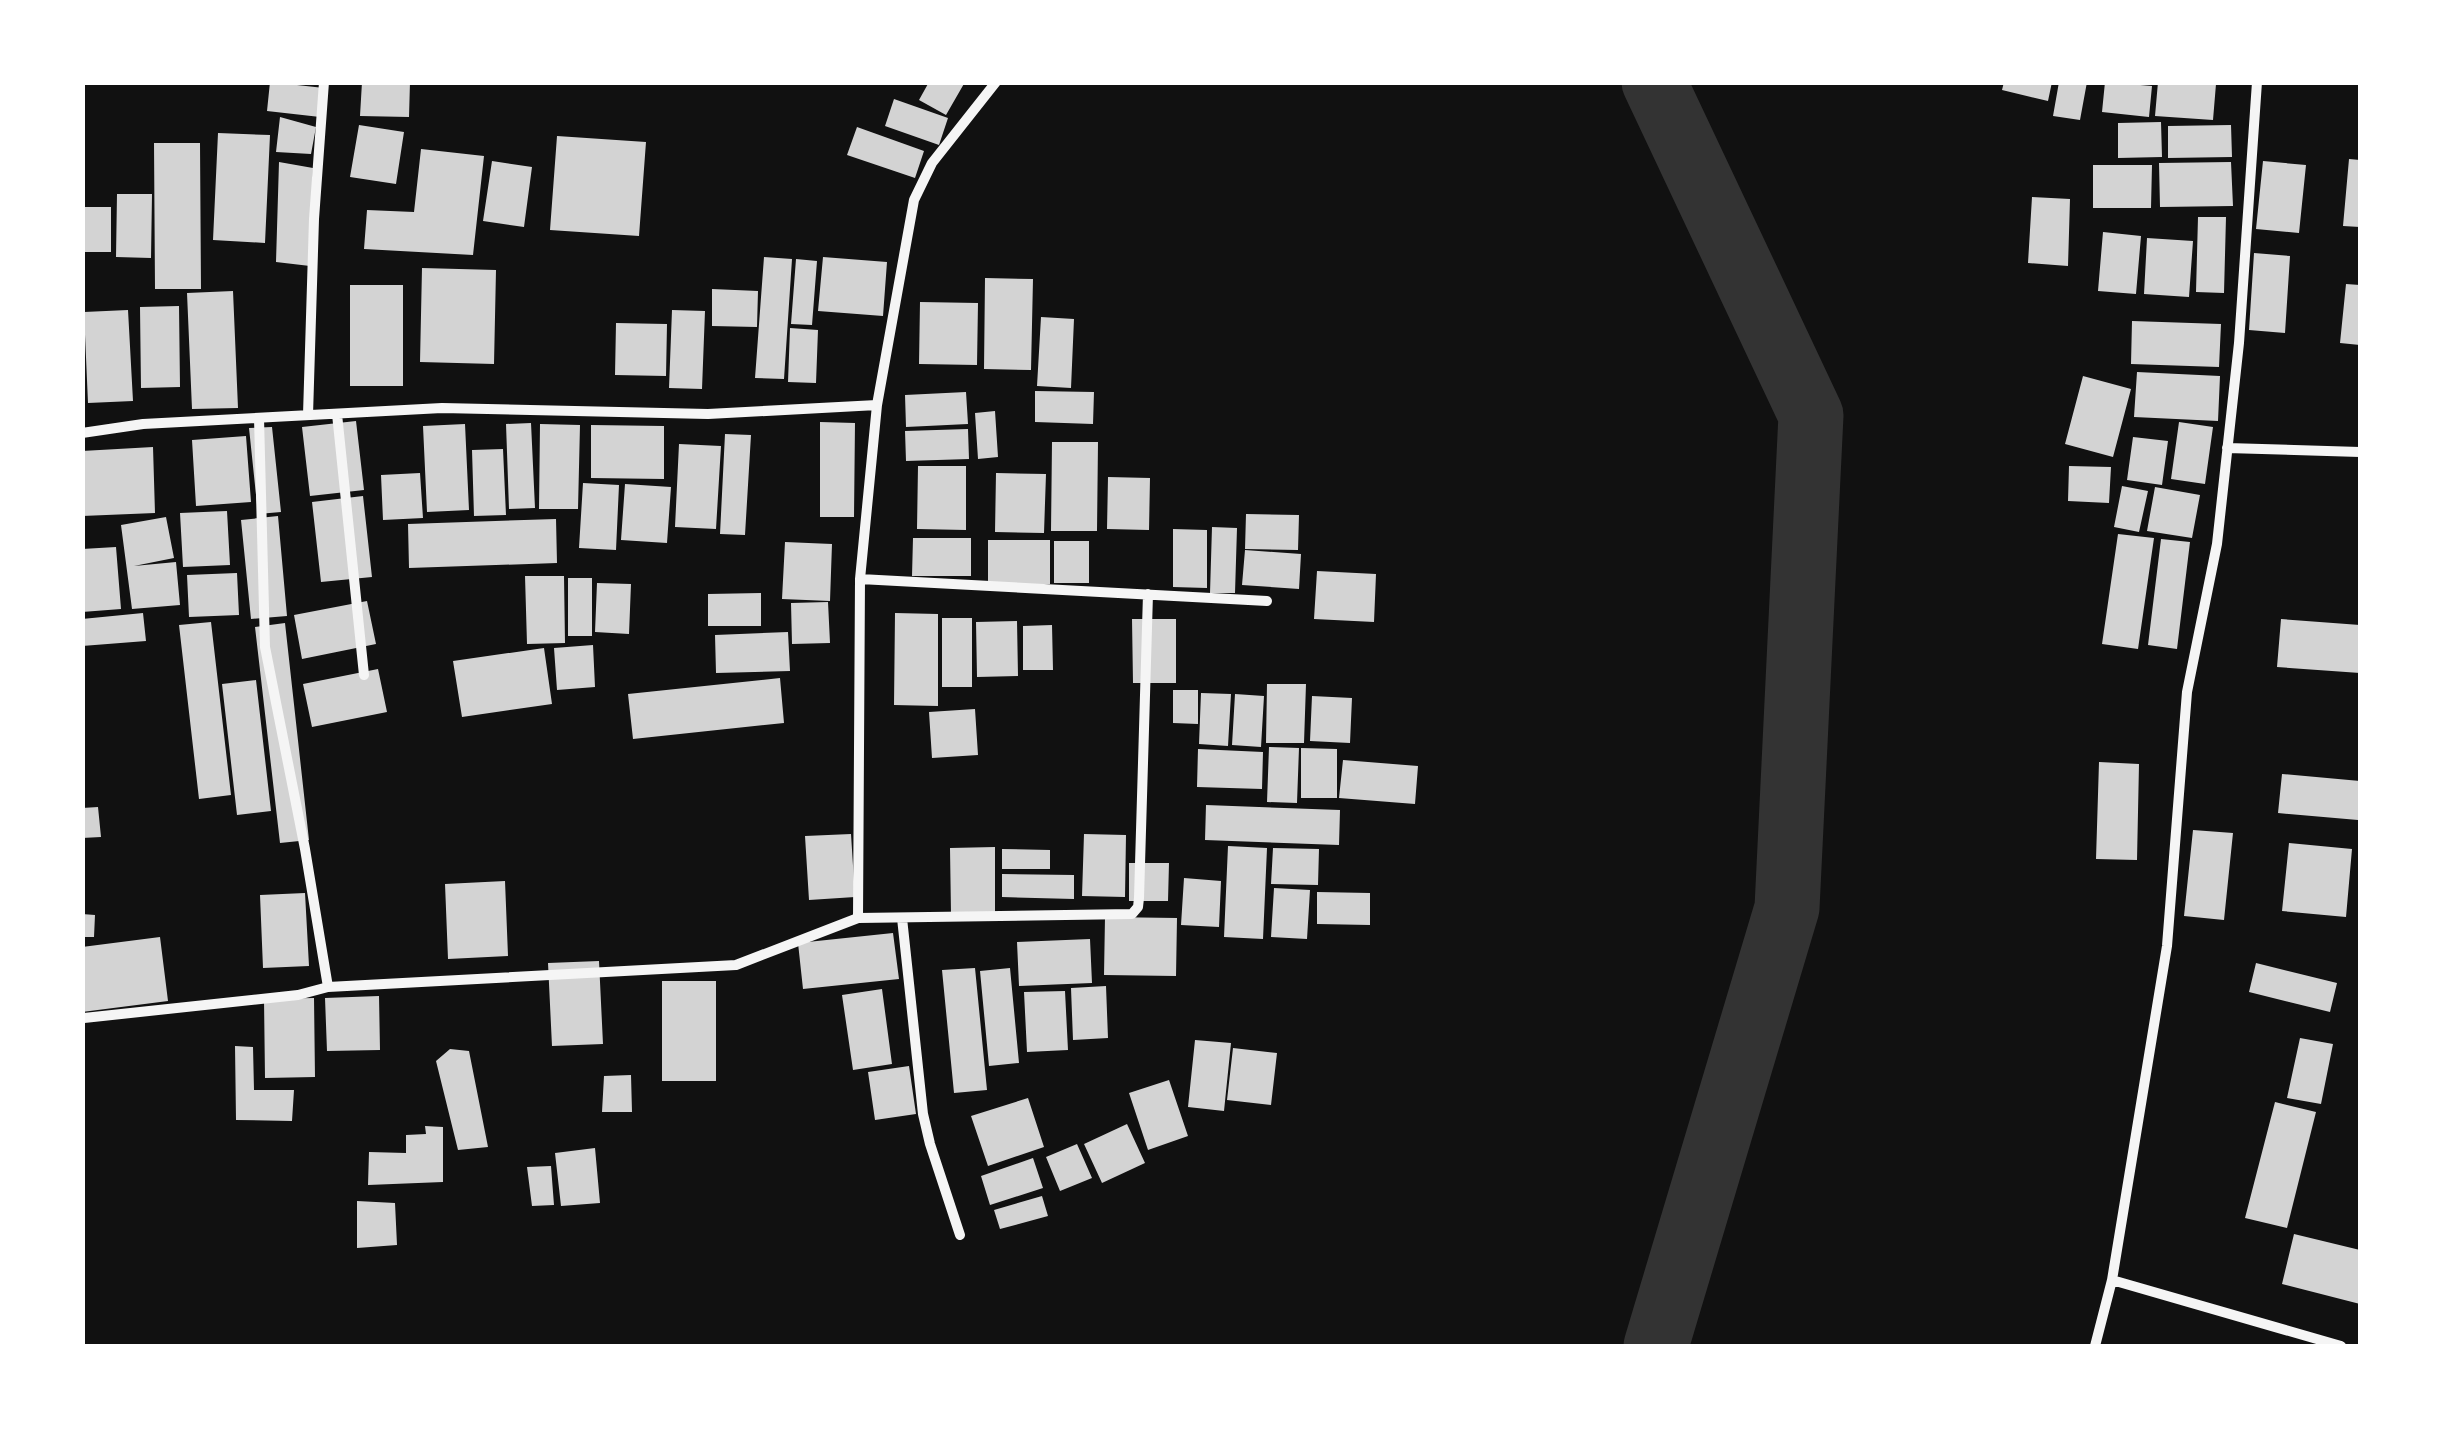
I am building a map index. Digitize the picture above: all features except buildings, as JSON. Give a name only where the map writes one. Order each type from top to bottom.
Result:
[{"type":"street","points":[[308,415],[314,218],[324,82]]},
{"type":"street","points":[[858,918],[860,578],[877,405],[914,200],[932,163],[996,82]]},
{"type":"street","points":[[2095,1346],[2112,1280],[2167,946],[2187,692],[2217,544],[2238,343],[2257,82]]},
{"type":"street","points":[[82,433],[143,424],[442,408],[708,414],[877,405]]},
{"type":"street","points":[[337,414],[364,675]]},
{"type":"street","points":[[259,418],[265,646],[328,987]]},
{"type":"street","points":[[2227,448],[2360,452]]},
{"type":"street","points":[[860,578],[1267,601]]},
{"type":"street","points":[[84,1018],[298,995],[328,987],[736,964],[858,918],[1132,914],[1138,907],[1148,594]]},
{"type":"street","points":[[902,918],[924,1114],[960,1235]]},
{"type":"street","points":[[2112,1280],[2340,1346]]},
{"type":"waterway","points":[[1654,82],[1811,415],[1787,908],[1656,1346]]}]
